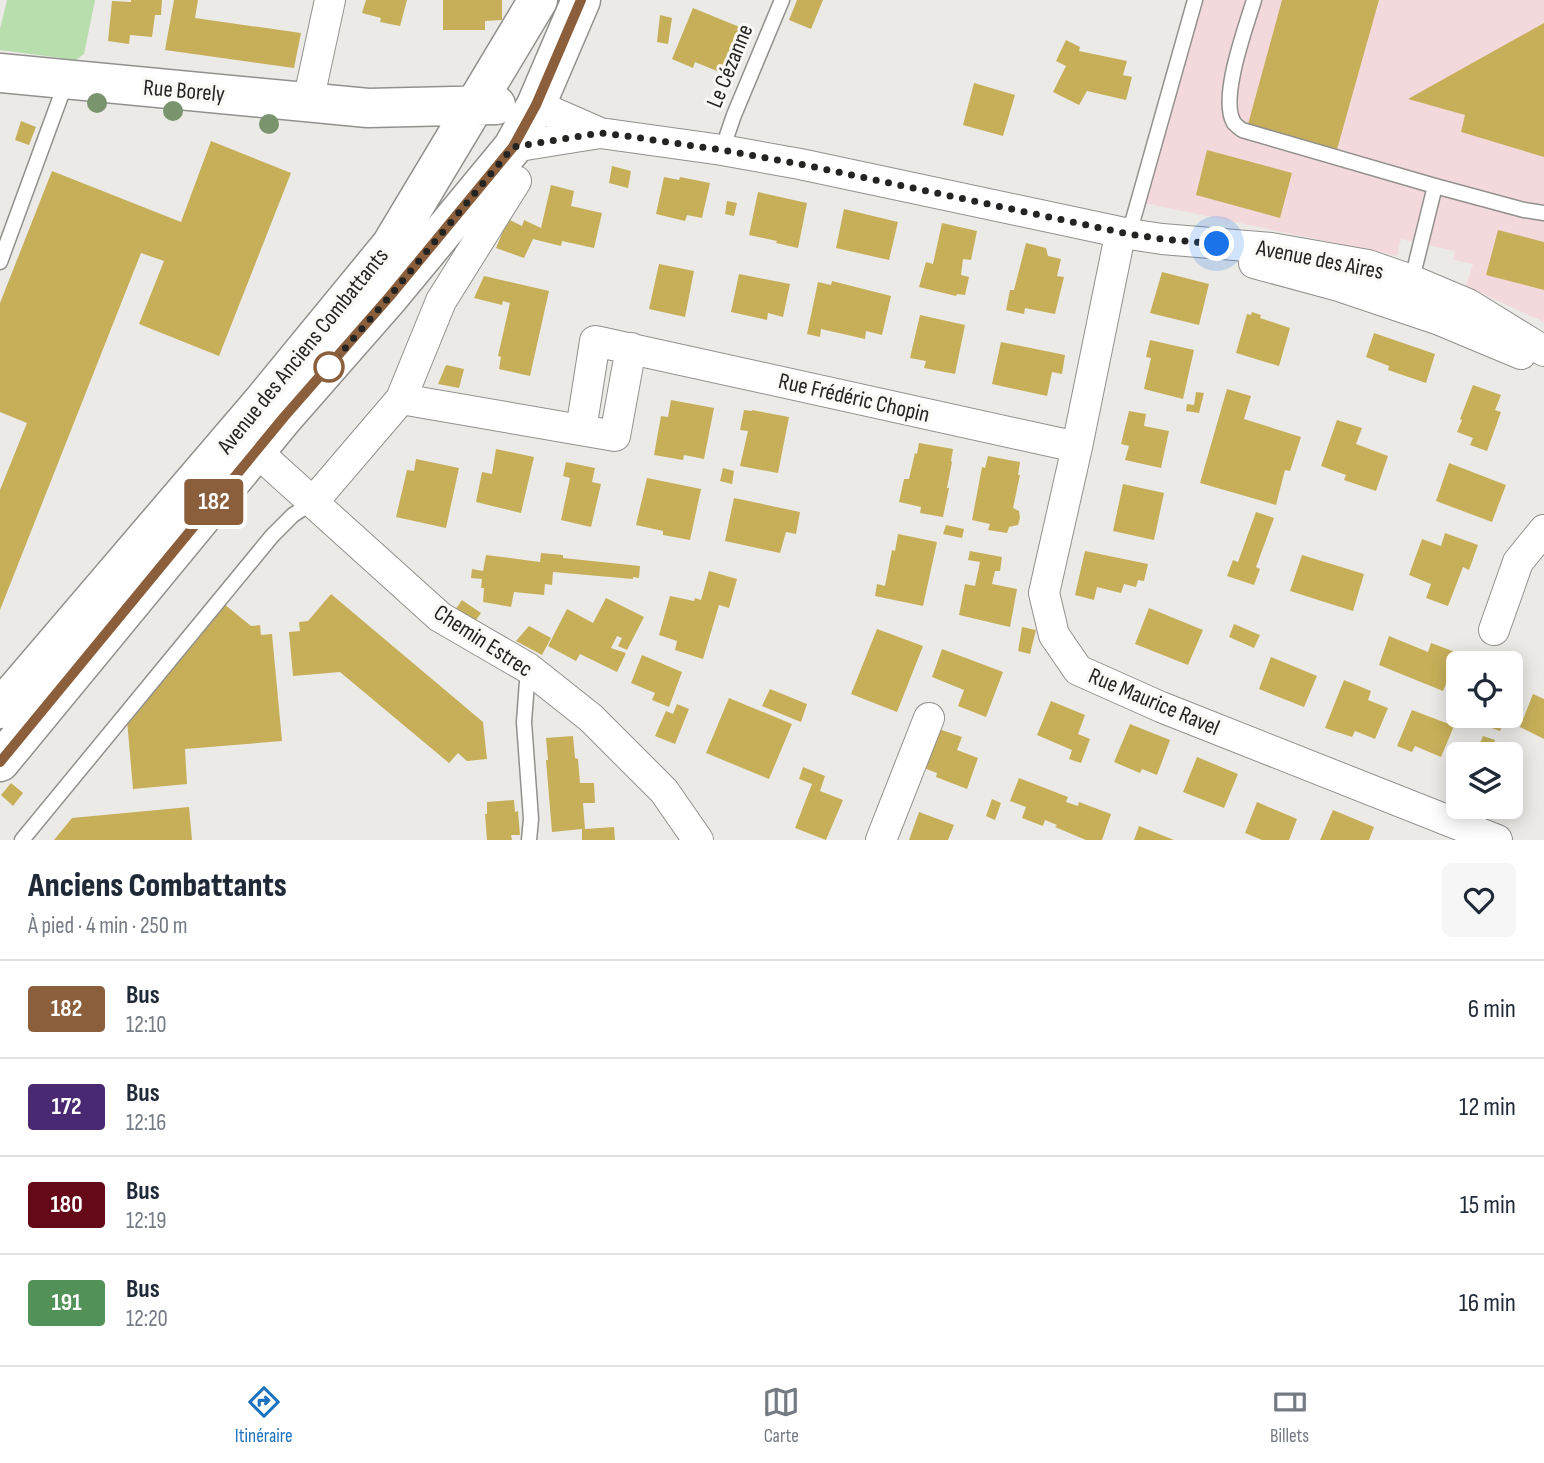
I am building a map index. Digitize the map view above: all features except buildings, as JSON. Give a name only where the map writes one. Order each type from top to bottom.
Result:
[{"type":"main road","name":"Avenue des Anciens Combattants","points":[[0,762],[284,417],[390,296],[461,209],[526,156],[536,105],[582,0]]},
{"type":"main road","name":"Avenue des Anciens Combattants","points":[[0,709],[263,401],[391,245],[530,13]]},
{"type":"main road","points":[[530,13],[524,62],[536,105]]},
{"type":"main road","name":"Rue Borely","points":[[0,74],[368,108],[536,105]]},
{"type":"main road","points":[[436,107],[459,169],[461,209]]},
{"type":"main road","name":"Rue Borely","points":[[368,108],[451,146]]},
{"type":"main road","points":[[451,146],[526,156]]},
{"type":"street","points":[[309,102],[330,0]]},
{"type":"street","name":"Avenue des Aires","points":[[536,105],[600,133],[800,164],[1162,239],[1339,286],[1468,304],[1544,351]]},
{"type":"street","name":"Avenue des Aires","points":[[526,156],[600,133]]},
{"type":"street","points":[[313,502],[411,400],[441,302],[526,156]]},
{"type":"street","name":"Rue Maurice Ravel","points":[[1126,233],[1118,245],[1044,593],[1054,635],[1078,670],[1161,707],[1497,840]]},
{"type":"street","name":"Avenue des Aires","points":[[1408,294],[1437,319],[1544,363]]},
{"type":"street","name":"Rue Frédéric Chopin","points":[[411,400],[581,430],[596,341],[1077,447]]},
{"type":"street","name":"Chemin Estrec","points":[[256,451],[440,617],[528,668],[591,718],[664,791],[698,840]]},
{"type":"street","points":[[1494,630],[1518,562],[1544,530]]},
{"type":"street","points":[[881,840],[929,718]]},
{"type":"lane","name":"Le Cézanne","points":[[722,150],[782,0]]},
{"type":"lane","points":[[1126,233],[1195,0]]},
{"type":"lane","points":[[1254,0],[1229,94],[1234,123],[1242,130],[1435,186],[1544,213]]},
{"type":"lane","points":[[0,262],[66,80]]},
{"type":"lane","points":[[1408,294],[1435,186]]},
{"type":"lane","points":[[22,840],[272,536],[293,515],[313,502]]},
{"type":"lane","points":[[528,668],[524,722],[531,819],[529,840]]},
{"type":"shaded area","points":[[1199,0],[1544,0],[1544,322],[1466,286],[1473,264],[1453,260],[1455,251],[1401,239],[1397,256],[1144,203]]},
{"type":"green space","points":[[7,0],[95,0],[84,54],[76,60],[0,50],[0,29]]},
{"type":"bus line","name":"182","points":[[0,762],[284,417],[390,296],[513,147],[536,105],[581,0]]},
{"type":"route","points":[[329,367],[513,147],[600,133],[800,164],[1129,234],[1217,244]]}]
